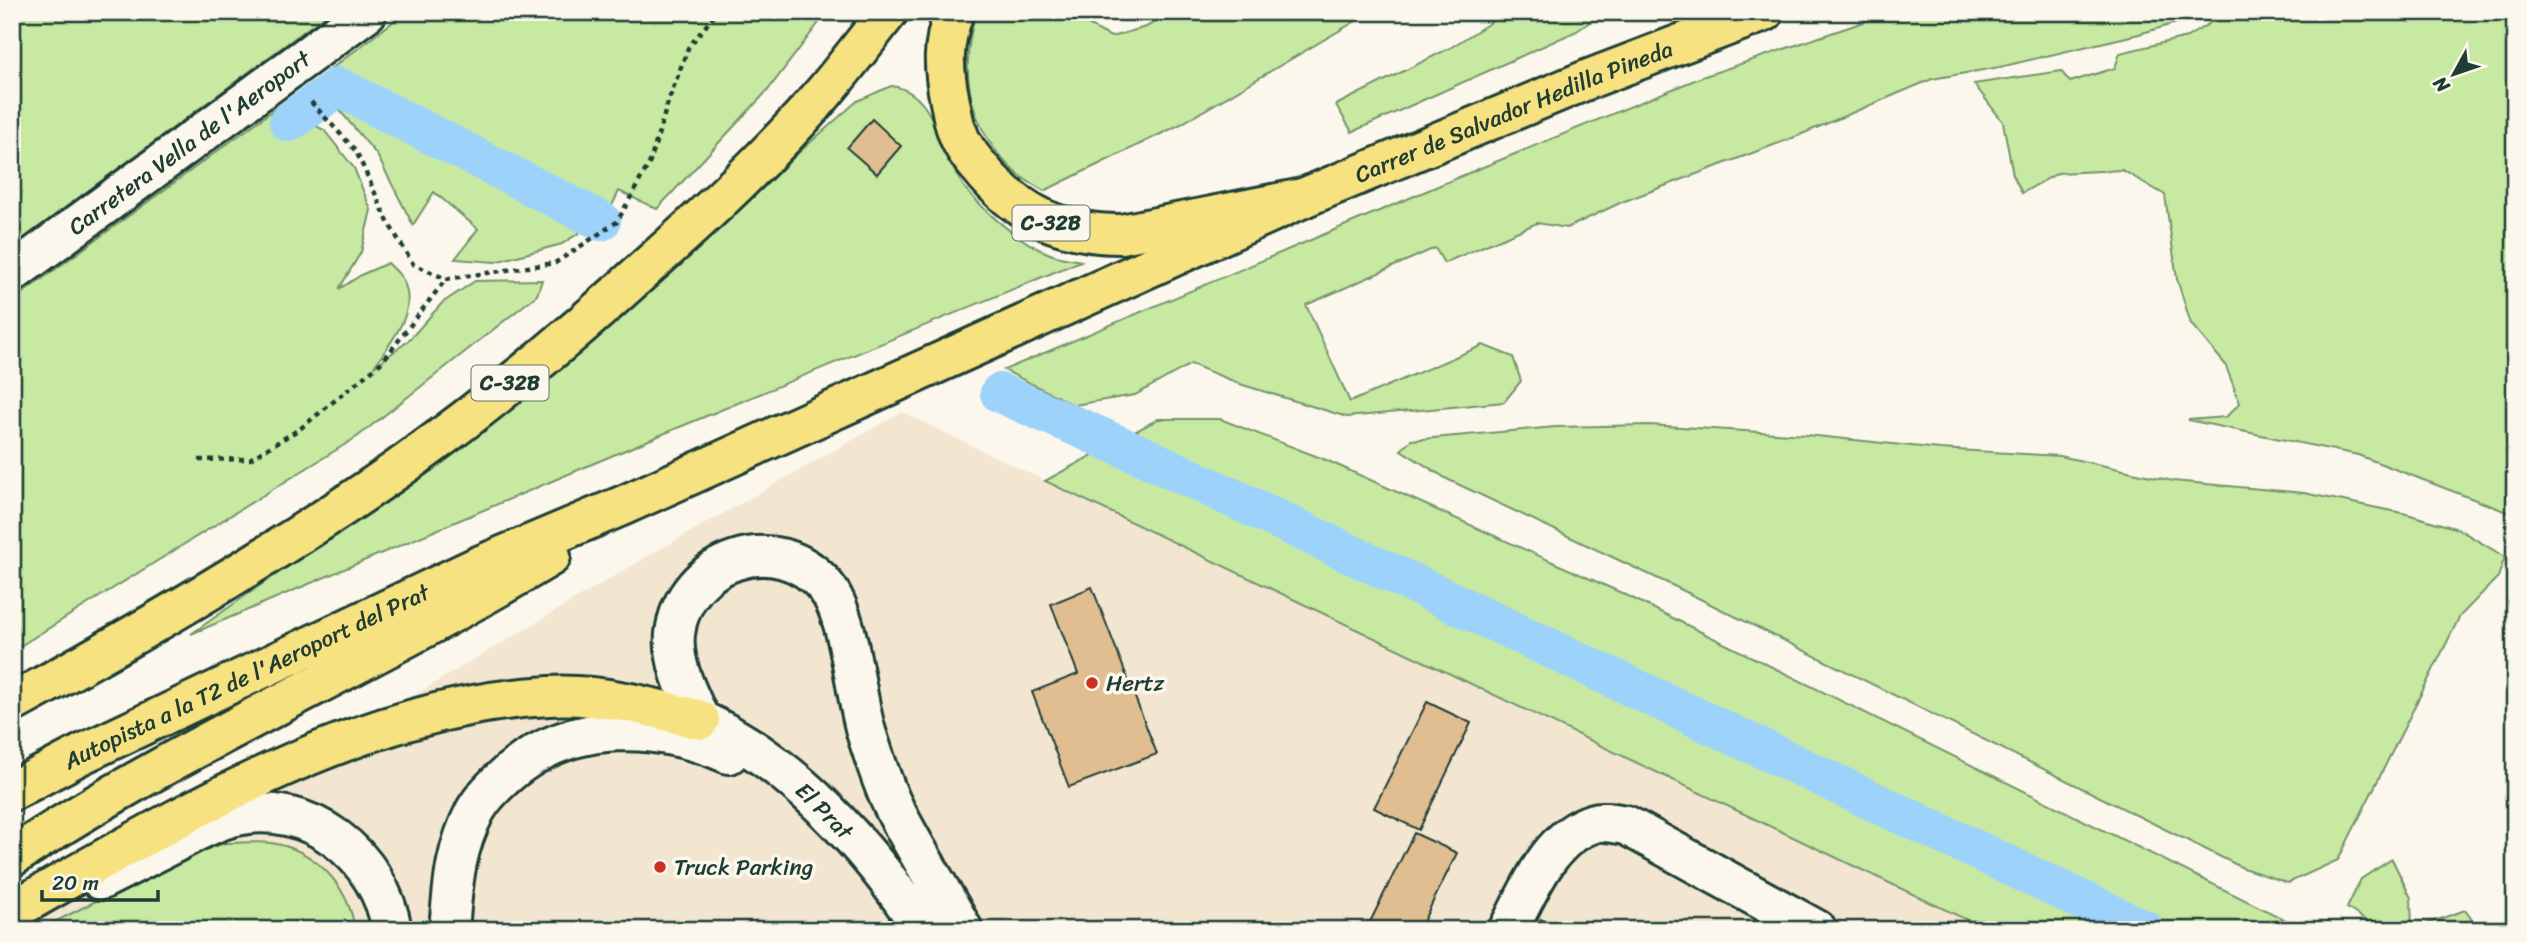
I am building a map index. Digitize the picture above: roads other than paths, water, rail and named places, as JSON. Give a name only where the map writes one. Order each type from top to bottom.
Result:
[{"type":"main road","name":"C-32B","points":[[12,703],[161,619],[398,469],[581,327],[687,232],[769,152],[820,97],[888,12]]},
{"type":"main road","name":"C-32B","points":[[954,12],[947,32],[943,70],[956,130],[974,161],[996,189],[1028,212],[1060,226],[1095,234],[1121,234],[1303,198]]},
{"type":"main road","name":"Carrer de Salvador Hedilla Pineda","points":[[1303,198],[1589,79],[1763,13]]},
{"type":"main road","name":"C-32B","points":[[624,505],[1303,198]]},
{"type":"main road","name":"Autopista a la T2 de l'Aeroport del Prat","points":[[12,791],[82,754],[481,565],[624,505]]},
{"type":"main road","points":[[12,857],[75,815],[170,761],[492,592],[575,541],[624,505]]},
{"type":"main road","points":[[12,911],[161,826],[241,786],[341,744],[432,712],[497,701],[550,696],[600,698],[656,708],[700,720]]},
{"type":"street","name":"Carretera Vella de l'Aeroport","points":[[12,273],[367,12]]},
{"type":"street","points":[[700,720],[688,695],[676,652],[677,623],[688,596],[708,574],[734,560],[748,557],[777,558],[804,568],[827,588],[837,606],[845,631],[867,735],[893,807],[963,930]]},
{"type":"street","name":"El Prat","points":[[700,720],[725,731],[768,759],[827,811],[865,852],[923,930]]},
{"type":"street","points":[[449,930],[454,871],[462,841],[477,808],[496,785],[519,765],[544,749],[572,738],[601,731],[631,730],[661,733],[690,741],[717,749],[755,766],[827,811]]},
{"type":"street","points":[[12,926],[213,823],[234,816],[255,814],[288,817],[319,827],[354,852],[379,887],[388,907],[392,930]]},
{"type":"street","points":[[1508,930],[1547,858],[1573,833],[1596,822],[1626,825],[1816,930]]},
{"type":"waterway","points":[[289,122],[338,87],[601,221]]},
{"type":"waterway","points":[[1000,393],[1148,458],[2145,930]]},
{"type":"place","name":"Hertz","points":[[1092,683]]},
{"type":"place","name":"Truck Parking","points":[[660,867]]}]
